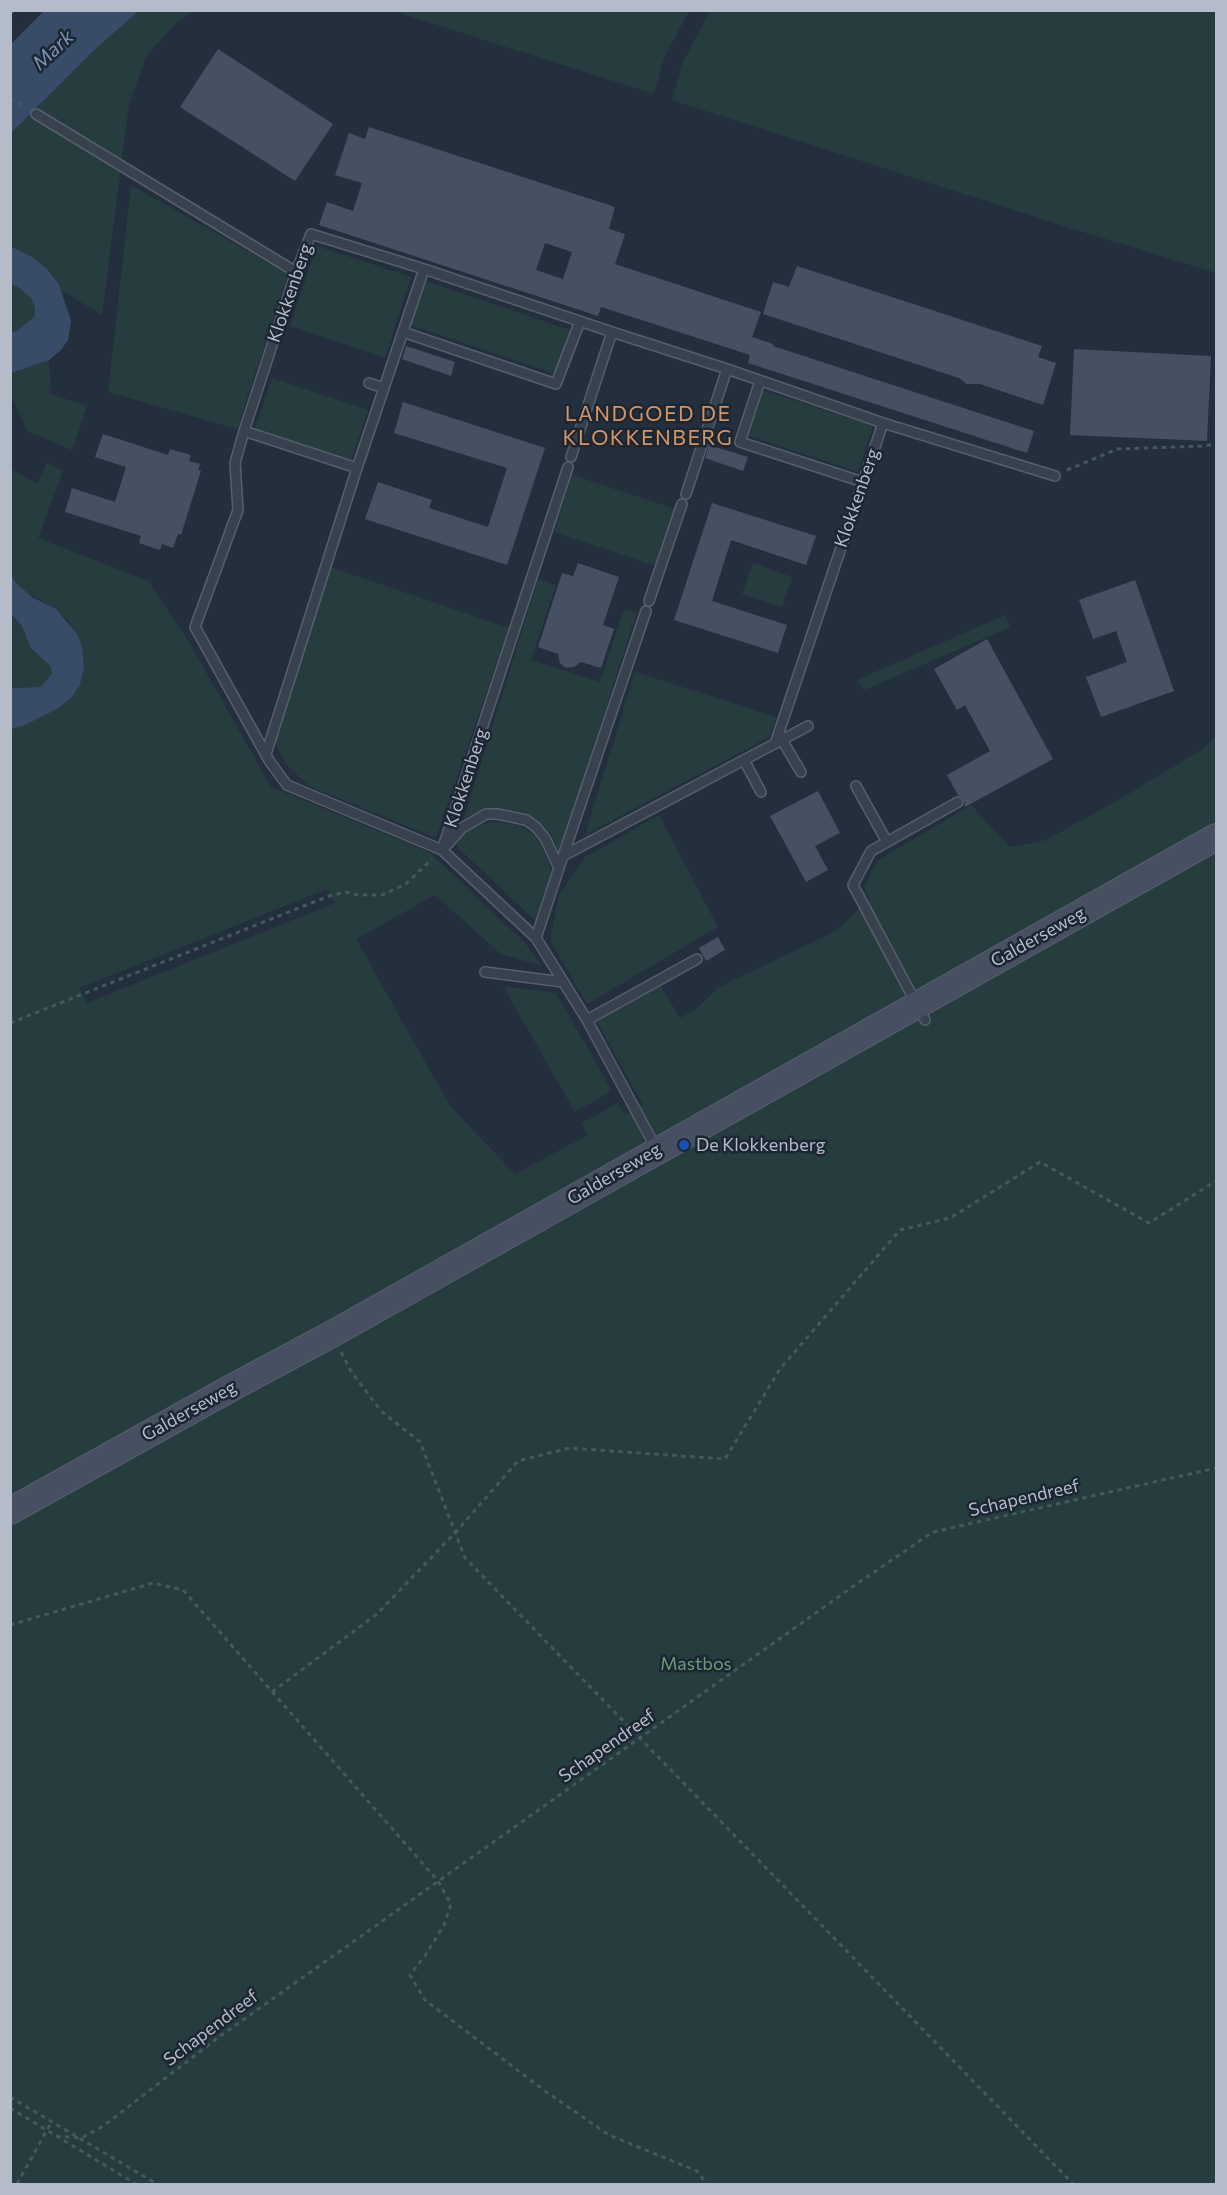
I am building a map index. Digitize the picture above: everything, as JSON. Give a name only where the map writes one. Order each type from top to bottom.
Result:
[{"type":"street","name":"Galderseweg","points":[[10,1511],[222,1392],[332,1334],[657,1150],[921,1012],[1216,837]]},
{"type":"lane","points":[[36,114],[296,272]]},
{"type":"lane","name":"Klokkenberg","points":[[657,1150],[587,1020],[536,939],[442,850],[287,785],[266,754],[195,627],[238,510],[235,463],[244,431],[296,272],[311,234],[727,369],[883,423],[778,742]]},
{"type":"lane","points":[[266,754],[357,468],[424,269]]},
{"type":"lane","points":[[403,332],[556,384],[580,321]]},
{"type":"lane","points":[[571,457],[612,332]]},
{"type":"lane","points":[[686,494],[727,369]]},
{"type":"lane","points":[[760,381],[740,442],[863,482]]},
{"type":"lane","points":[[369,383],[384,388]]},
{"type":"lane","points":[[883,423],[1054,476]]},
{"type":"lane","points":[[244,431],[357,468]]},
{"type":"lane","name":"Klokkenberg","points":[[442,850],[568,467]]},
{"type":"lane","points":[[536,939],[682,504]]},
{"type":"lane","points":[[563,856],[808,726]]},
{"type":"lane","points":[[778,742],[801,772]]},
{"type":"lane","points":[[744,760],[761,792]]},
{"type":"lane","points":[[856,786],[887,842]]},
{"type":"lane","points":[[921,1012],[853,885],[871,851],[958,802]]},
{"type":"lane","name":"Klokkenberg","points":[[442,850],[462,828],[486,814],[511,816],[526,820],[536,827],[545,838],[559,868]]},
{"type":"lane","points":[[587,1020],[697,959]]},
{"type":"lane","points":[[485,972],[563,982]]},
{"type":"path","points":[[10,14],[14,10]]},
{"type":"path","points":[[10,98],[36,114]]},
{"type":"path","points":[[1054,476],[1117,449],[1216,444]]},
{"type":"path","points":[[10,1023],[329,896],[346,892],[358,895],[382,895],[406,884],[442,850]]},
{"type":"path","points":[[272,1692],[377,1614],[455,1533],[518,1461],[569,1448],[725,1459],[780,1369],[900,1230],[950,1218],[1040,1162],[1149,1223],[1216,1181]]},
{"type":"path","points":[[332,1334],[352,1373],[366,1393],[381,1411],[420,1442],[465,1558],[1073,2184]]},
{"type":"path","name":"Schapendreef","points":[[81,2138],[102,2127],[219,2037],[933,1532],[1216,1468]]},
{"type":"path","points":[[10,1625],[153,1583],[183,1590],[438,1881],[451,1904],[444,1925],[410,1975],[425,2000],[545,2091],[609,2135],[697,2171],[707,2184]]},
{"type":"path","points":[[10,2097],[157,2184]]},
{"type":"path","points":[[10,2108],[136,2184]]},
{"type":"path","points":[[17,2184],[52,2121]]},
{"type":"path","points":[[56,2136],[81,2138]]},
{"type":"green space","points":[[139,11],[193,11],[174,25],[147,55],[129,104],[102,315],[61,290],[46,268],[32,257],[11,246],[11,133],[93,51]]},
{"type":"green space","points":[[393,11],[689,11],[664,58],[654,94]]},
{"type":"green space","points":[[710,11],[1216,11],[1216,273],[672,100],[682,64]]},
{"type":"green space","points":[[131,185],[288,274],[237,429],[108,392]]},
{"type":"green space","points":[[317,246],[411,277],[385,358],[290,326]]},
{"type":"green space","points":[[425,281],[570,330],[556,374],[410,325]]},
{"type":"green space","points":[[10,284],[21,289],[31,298],[35,308],[34,317],[11,333]]},
{"type":"green space","points":[[49,360],[51,394],[87,406],[72,450],[27,431],[11,394],[10,373]]},
{"type":"green space","points":[[272,378],[368,410],[351,461],[255,428]]},
{"type":"green space","points":[[762,390],[873,426],[858,472],[747,435]]},
{"type":"green space","name":"Mastbos","points":[[47,463],[63,471],[38,538],[148,581],[189,642],[271,787],[429,852],[525,943],[542,966],[501,954],[435,895],[356,939],[450,1106],[515,1174],[588,1135],[582,1123],[618,1103],[625,1115],[643,1105],[596,1020],[661,986],[680,1018],[696,1009],[719,987],[836,931],[870,899],[864,887],[877,861],[971,805],[1010,847],[1046,840],[1201,750],[1216,737],[1216,2184],[11,2184],[11,729],[23,726],[59,708],[72,697],[82,648],[78,635],[68,621],[56,609],[23,590],[12,577],[11,469],[37,484]],"holes":[[[327,889],[335,903],[87,1003],[79,988]]]},
{"type":"green space","points":[[572,475],[675,509],[656,566],[554,532]]},
{"type":"green space","points":[[753,563],[792,577],[782,607],[742,594]]},
{"type":"green space","points":[[330,567],[509,628],[436,838],[309,786],[285,763],[275,742]]},
{"type":"green space","points":[[538,579],[556,585],[531,660],[600,682],[624,609],[637,612],[559,854],[552,835],[539,821],[524,813],[493,809],[477,812],[464,819]]},
{"type":"green space","points":[[10,614],[22,626],[30,647],[50,666],[52,673],[41,687],[11,688]]},
{"type":"green space","points":[[1005,615],[1010,627],[865,690],[857,680]]},
{"type":"green space","points":[[635,672],[777,717],[769,737],[585,835]]},
{"type":"green space","points":[[659,815],[718,927],[587,1004],[550,940],[559,895],[585,857]]},
{"type":"green space","points":[[494,822],[519,825],[531,832],[540,843],[553,873],[537,922],[456,846],[464,834],[474,827]]},
{"type":"green space","points":[[503,986],[556,993],[612,1091],[575,1112]]},
{"type":"water","name":"Mark","points":[[44,11],[139,11],[93,51],[11,133],[11,44]]},
{"type":"water","points":[[10,246],[32,257],[46,268],[59,284],[71,321],[68,340],[61,350],[49,360],[11,373],[11,333],[34,317],[35,308],[31,298],[11,284]]},
{"type":"water","points":[[11,566],[12,577],[17,584],[32,597],[56,609],[78,635],[84,668],[80,684],[72,697],[59,708],[23,726],[11,729],[11,688],[41,687],[52,673],[50,666],[30,647],[22,626],[11,614]]},
{"type":"building","points":[[218,49],[333,124],[295,181],[180,107]]},
{"type":"building","points":[[369,127],[615,207],[609,229],[625,234],[615,264],[761,312],[752,337],[773,344],[773,346],[1034,431],[1027,453],[748,363],[750,355],[685,334],[601,307],[598,316],[319,225],[327,202],[353,211],[362,183],[335,175],[349,133],[365,139]],"holes":[[[545,243],[572,252],[563,279],[536,270]]]},
{"type":"building","points":[[797,266],[1042,346],[1038,357],[1056,363],[1043,405],[980,384],[967,384],[959,378],[763,314],[773,282],[789,287]]},
{"type":"building","points":[[406,346],[455,362],[451,376],[402,359]]},
{"type":"building","points":[[1074,349],[1211,356],[1207,441],[1070,435]]},
{"type":"building","points":[[403,402],[545,448],[507,565],[365,519],[378,482],[432,500],[429,508],[488,527],[507,468],[394,433]]},
{"type":"building","points":[[103,434],[168,455],[170,449],[191,455],[189,461],[200,464],[198,470],[201,471],[181,535],[178,534],[173,548],[162,544],[160,550],[139,543],[141,536],[65,512],[72,488],[115,502],[126,467],[95,457]]},
{"type":"building","points":[[709,445],[748,457],[743,471],[705,458]]},
{"type":"building","points":[[712,503],[816,536],[806,565],[731,540],[712,601],[787,625],[778,653],[674,620]]},
{"type":"building","points":[[578,563],[619,577],[603,625],[614,629],[601,668],[581,662],[574,667],[566,668],[560,663],[558,654],[538,647],[562,573],[573,576]]},
{"type":"building","points":[[1135,580],[1174,691],[1101,717],[1086,677],[1127,662],[1116,631],[1093,639],[1079,600]]},
{"type":"building","points":[[987,639],[1053,759],[965,807],[964,799],[958,795],[947,775],[990,751],[965,705],[957,710],[934,669]]},
{"type":"building","points":[[818,791],[840,833],[815,846],[828,870],[806,882],[770,816]]},
{"type":"building","points":[[718,937],[725,950],[706,961],[699,948]]},
{"type":"place","name":"De Klokkenberg","points":[[684,1145]]},
{"type":"district","name":"LANDGOED DE KLOKKENBERG","points":[[648,426]]}]
